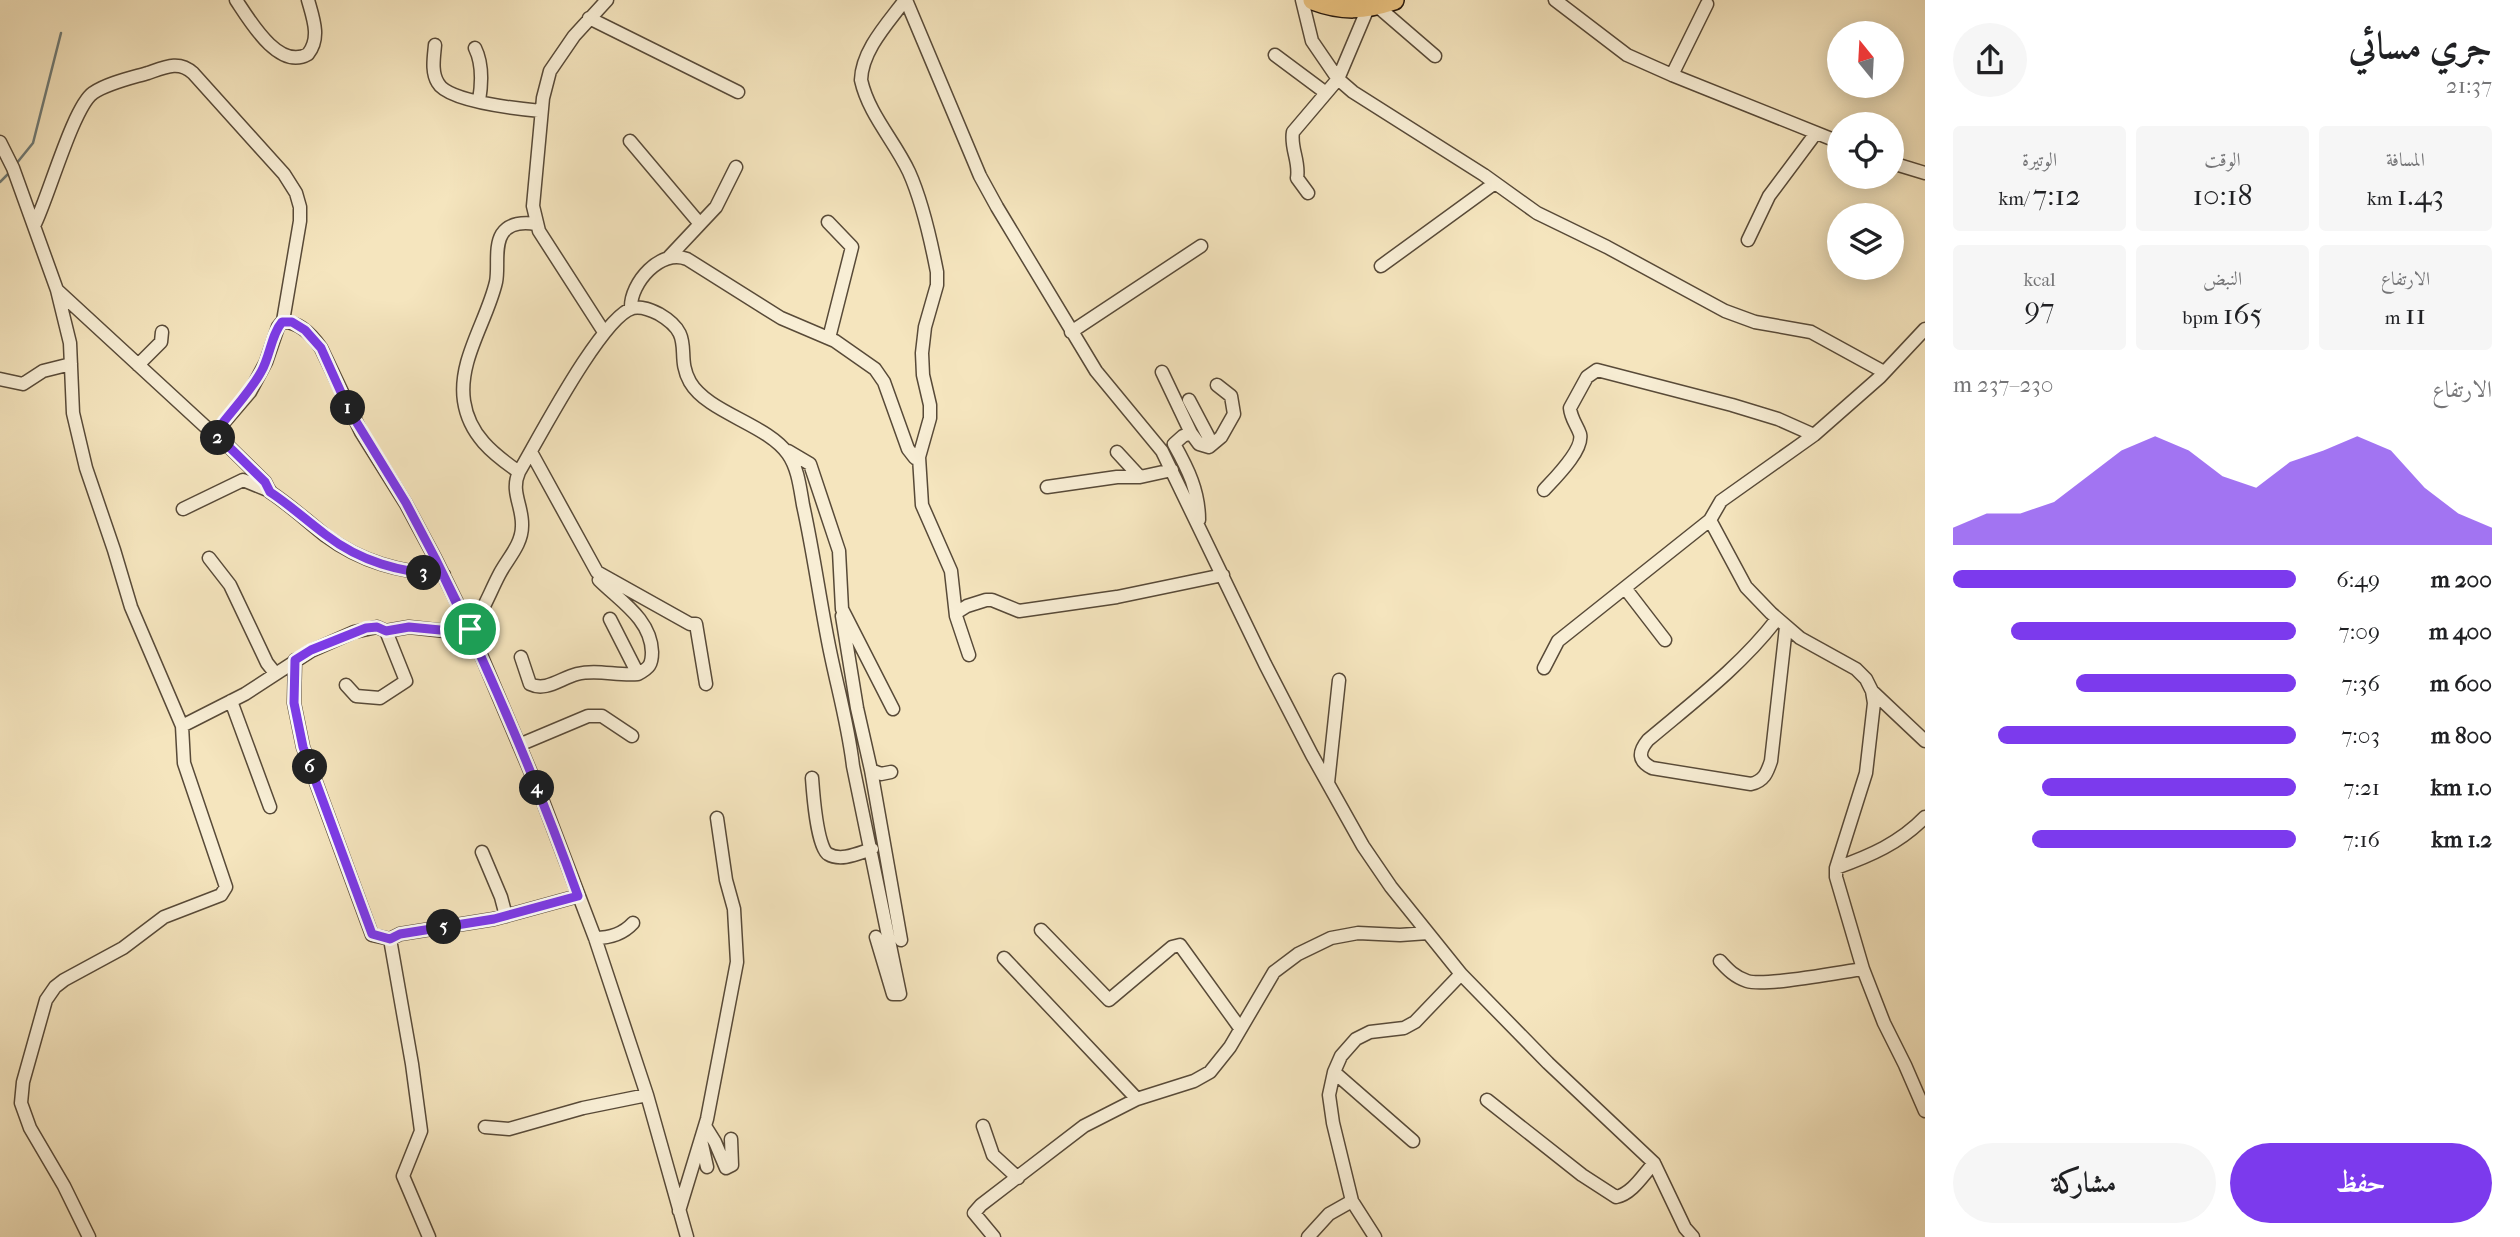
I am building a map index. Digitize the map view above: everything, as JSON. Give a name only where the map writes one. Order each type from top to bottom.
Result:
[{"type":"highway","points":[[1313,0],[1337,8],[1380,5]]},
{"type":"street","points":[[236,0],[278,52],[295,59],[308,54],[315,39],[308,0]]},
{"type":"street","points":[[604,332],[536,224],[533,206],[541,111],[550,71],[563,50],[607,0]]},
{"type":"street","points":[[906,0],[980,176],[1071,332],[1102,379],[1162,451],[1265,664],[1363,846],[1391,887],[1461,974],[1548,1063],[1654,1163],[1685,1228],[1693,1237]]},
{"type":"street","points":[[906,0],[867,55],[862,80],[882,130],[898,152],[913,181],[937,272],[937,285],[925,327],[922,354],[923,375],[930,405],[930,418],[919,457],[922,505],[951,571],[956,612],[969,655]]},
{"type":"street","points":[[1301,0],[1312,41],[1338,79],[1353,92],[1537,213],[1607,247],[1725,311],[1755,322],[1811,332],[1884,372]]},
{"type":"street","points":[[1555,0],[1614,47],[1672,75],[1827,137]]},
{"type":"street","points":[[1672,75],[1707,4]]},
{"type":"street","points":[[1308,192],[1297,178],[1298,165],[1291,141],[1293,132],[1338,79],[1380,5],[1435,56]]},
{"type":"street","points":[[589,18],[738,92]]},
{"type":"street","points":[[435,46],[435,79],[441,88],[479,101],[541,111]]},
{"type":"street","points":[[475,48],[481,72],[479,101]]},
{"type":"street","points":[[1275,55],[1326,93]]},
{"type":"street","points":[[34,226],[71,133],[89,97],[108,86],[169,66],[184,66],[276,165],[296,193],[300,207],[283,321],[250,392],[215,433]]},
{"type":"street","points":[[1748,240],[1769,196],[1816,133]]},
{"type":"street","points":[[630,141],[700,224]]},
{"type":"street","points":[[0,142],[57,290],[70,343],[73,413],[86,468],[131,607],[182,726],[184,763],[223,874],[225,891],[221,895],[164,917],[122,947],[86,966],[55,987],[46,1000],[23,1082],[21,1103],[24,1115],[89,1237]]},
{"type":"street","points":[[669,257],[716,207],[736,167]]},
{"type":"street","points":[[1904,167],[1925,173]]},
{"type":"street","points":[[1381,266],[1495,183]]},
{"type":"street","points":[[828,222],[852,247],[829,338]]},
{"type":"street","points":[[519,472],[480,439],[466,410],[464,381],[473,346],[492,296],[499,267],[501,235],[513,225],[536,224]]},
{"type":"street","points":[[1071,332],[1201,247]]},
{"type":"street","points":[[631,308],[631,299],[637,287],[658,262],[669,257],[687,259],[780,318],[829,338],[856,354],[878,373],[908,449],[915,458],[919,457]]},
{"type":"street","points":[[57,290],[198,421],[215,433],[265,482],[270,492]]},
{"type":"street","points":[[182,726],[231,701],[295,660],[354,632],[377,627],[386,631],[409,627],[461,632],[470,629],[478,619],[519,541],[522,519],[514,489],[519,472],[604,332],[631,308],[643,307],[673,324],[681,335],[686,373],[693,387],[704,397],[810,464],[839,551],[842,622],[901,940]]},
{"type":"street","points":[[283,321],[292,322],[305,330],[321,348],[355,421],[406,503],[470,629],[546,809],[595,938],[647,1095],[687,1237]]},
{"type":"street","points":[[1544,668],[1558,641],[1710,520],[1721,501],[1814,435],[1884,372],[1925,329]]},
{"type":"street","points":[[138,365],[161,342],[162,332]]},
{"type":"street","points":[[0,379],[23,384],[43,371],[71,365]]},
{"type":"street","points":[[1544,490],[1579,446],[1580,434],[1572,420],[1570,408],[1587,377],[1597,370],[1732,405],[1778,419],[1814,435]]},
{"type":"street","points":[[1162,372],[1191,433],[1199,444],[1209,447]]},
{"type":"street","points":[[1209,447],[1221,437],[1234,414],[1231,396],[1217,385]]},
{"type":"street","points":[[1189,400],[1208,436],[1209,447]]},
{"type":"street","points":[[1191,433],[1182,436],[1174,444],[1190,474],[1199,504],[1199,524]]},
{"type":"street","points":[[785,449],[799,482],[827,638],[900,994],[892,994],[876,937]]},
{"type":"street","points":[[531,452],[597,572],[690,624],[696,624],[706,684]]},
{"type":"street","points":[[1117,452],[1140,477]]},
{"type":"street","points":[[1047,487],[1118,477],[1140,477],[1172,470]]},
{"type":"street","points":[[183,509],[243,480],[270,492],[328,537],[355,554],[407,572],[443,575]]},
{"type":"street","points":[[1710,520],[1746,587],[1800,638],[1856,669],[1866,679],[1872,691],[1925,741]]},
{"type":"street","points":[[209,558],[230,585],[267,663],[275,673]]},
{"type":"street","points":[[520,657],[530,684],[537,688],[590,671],[638,674],[648,669],[652,648],[646,630],[629,607],[599,580],[602,575]]},
{"type":"street","points":[[956,612],[986,600],[1019,611],[1117,597],[1223,575]]},
{"type":"street","points":[[1625,589],[1665,640]]},
{"type":"street","points":[[842,609],[893,709]]},
{"type":"street","points":[[610,619],[638,674]]},
{"type":"street","points":[[1782,623],[1771,761],[1761,781],[1751,784],[1652,768],[1643,764],[1641,748],[1648,740],[1782,623]]},
{"type":"street","points":[[346,685],[356,695],[380,698],[407,681],[386,631]]},
{"type":"street","points":[[295,660],[294,703],[303,747],[372,934],[390,939],[400,934],[506,916],[578,896]]},
{"type":"street","points":[[1328,783],[1339,680]]},
{"type":"street","points":[[1872,691],[1873,715],[1866,772],[1836,868],[1838,885],[1863,968],[1884,1023],[1925,1111]]},
{"type":"street","points":[[231,701],[270,807]]},
{"type":"street","points":[[519,745],[588,716],[602,716],[632,736]]},
{"type":"street","points":[[871,769],[881,774],[891,772]]},
{"type":"street","points":[[812,778],[825,851],[829,855],[850,856],[872,849]]},
{"type":"street","points":[[1836,868],[1877,853],[1901,838],[1925,817]]},
{"type":"street","points":[[679,1211],[705,1126],[737,962],[734,909],[726,880],[717,818]]},
{"type":"street","points":[[482,852],[506,916]]},
{"type":"street","points":[[595,938],[612,937],[627,930],[633,923]]},
{"type":"street","points":[[1041,930],[1109,1000],[1172,947],[1180,945],[1240,1028]]},
{"type":"street","points":[[994,1237],[974,1213],[1002,1188],[1084,1126],[1137,1099],[1194,1081],[1210,1072],[1222,1059],[1274,972],[1298,954],[1331,938],[1358,933],[1428,933]]},
{"type":"street","points":[[390,939],[421,1131],[402,1176],[429,1237]]},
{"type":"street","points":[[1004,958],[1137,1099]]},
{"type":"street","points":[[1720,961],[1736,977],[1750,983],[1863,968]]},
{"type":"street","points":[[1375,1237],[1352,1200],[1330,1104],[1329,1090],[1334,1072],[1341,1056],[1356,1039],[1370,1032],[1404,1028],[1415,1022],[1461,974]]},
{"type":"street","points":[[1334,1072],[1413,1141]]},
{"type":"street","points":[[485,1127],[509,1129],[583,1108],[647,1095]]},
{"type":"street","points":[[1487,1100],[1582,1175],[1616,1197],[1627,1193],[1654,1163]]},
{"type":"street","points":[[705,1126],[726,1168],[732,1165],[731,1139]]},
{"type":"street","points":[[983,1126],[993,1155],[1018,1178]]},
{"type":"street","points":[[701,1139],[707,1167]]},
{"type":"street","points":[[1308,1237],[1329,1214],[1352,1200]]},
{"type":"waterway","points":[[16,164],[33,143],[61,33]]},
{"type":"waterway","points":[[0,182],[10,172]]},
{"type":"route","points":[[470,629],[435,558],[406,503],[349,410],[325,354],[305,330],[292,322],[282,322],[262,371],[250,392],[215,433],[265,482],[270,492],[344,547],[391,568],[443,575],[470,629],[542,799],[578,896],[494,919],[400,934],[390,939],[372,934],[303,747],[294,703],[295,660],[311,650],[366,628],[377,627],[386,631],[409,627],[461,632],[470,629]]}]
